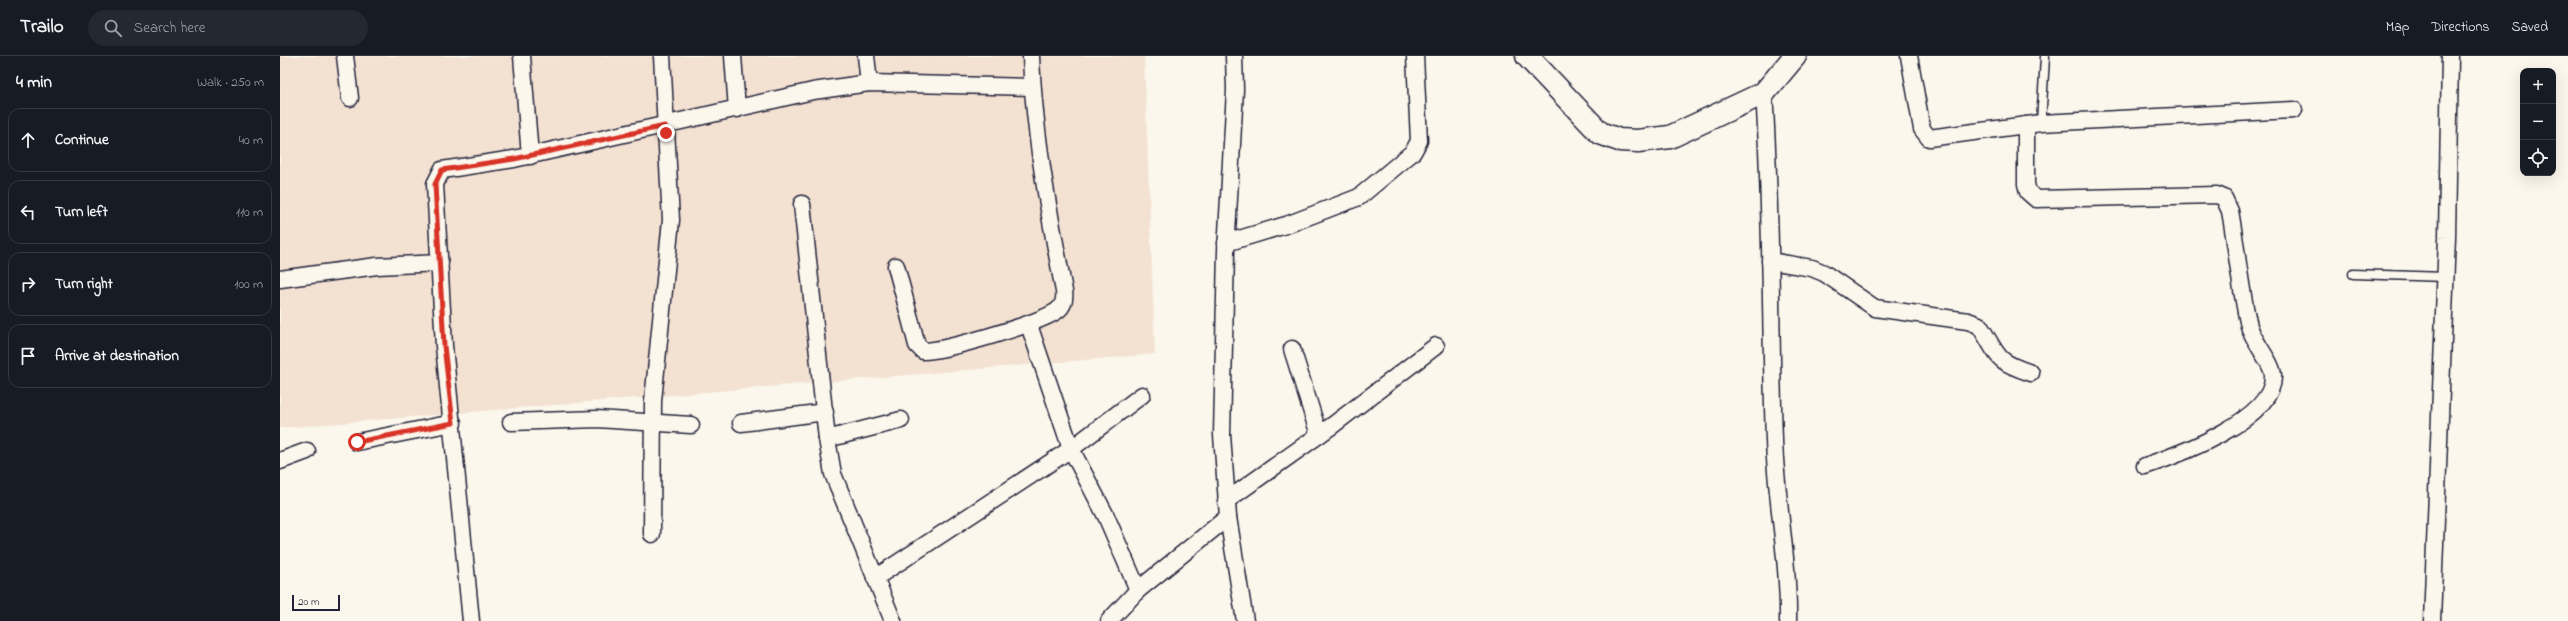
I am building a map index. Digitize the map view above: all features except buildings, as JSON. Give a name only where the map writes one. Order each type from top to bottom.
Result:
[{"type":"street","points":[[345,56],[350,98]]},
{"type":"street","points":[[522,56],[530,156]]},
{"type":"street","points":[[652,534],[653,423],[671,220],[662,56]]},
{"type":"street","points":[[733,56],[738,109]]},
{"type":"street","points":[[866,56],[870,83]]},
{"type":"street","points":[[896,266],[918,346],[923,351],[1030,325],[1058,310],[1065,299],[1046,198],[1032,87],[1031,56]]},
{"type":"street","points":[[1234,56],[1235,90],[1226,243],[1222,435],[1226,501],[1245,621]]},
{"type":"street","points":[[1226,243],[1289,224],[1359,197],[1413,152],[1419,141],[1415,56]]},
{"type":"street","points":[[1527,56],[1600,133],[1619,140],[1638,142],[1670,137],[1764,93],[1795,56]]},
{"type":"street","points":[[1909,56],[1922,129],[1928,138],[2034,124],[2294,110]]},
{"type":"street","points":[[2432,621],[2446,277],[2450,56]]},
{"type":"street","points":[[471,621],[453,423],[444,346],[435,184],[437,176],[442,170],[530,156],[813,91],[870,83],[1032,87]]},
{"type":"street","points":[[1764,93],[1767,144],[1774,443],[1789,586],[1788,621]]},
{"type":"street","points":[[2034,124],[2026,184],[2028,192],[2036,199],[2217,195],[2224,198],[2230,211],[2249,324],[2258,348],[2272,367],[2271,388],[2249,415],[2229,430],[2181,454],[2145,466]]},
{"type":"street","points":[[802,204],[825,412],[826,439],[833,474],[893,621]]},
{"type":"street","points":[[1770,261],[1812,268],[1824,273],[1875,308],[1968,321],[1979,325],[1992,349],[2000,359],[2007,365],[2031,373]]},
{"type":"street","points":[[280,279],[377,266],[440,263]]},
{"type":"street","points":[[1030,325],[1070,449],[1106,516],[1138,590]]},
{"type":"street","points":[[1226,501],[1319,435],[1436,346]]},
{"type":"street","points":[[1292,349],[1319,435]]},
{"type":"street","points":[[875,578],[1070,449],[1142,395]]},
{"type":"street","points":[[741,423],[825,412]]},
{"type":"street","points":[[511,422],[597,419],[691,425]]},
{"type":"street","points":[[826,439],[901,420]]},
{"type":"street","points":[[357,442],[453,423]]},
{"type":"street","points":[[280,461],[307,451]]},
{"type":"street","points":[[1109,621],[1138,590],[1228,517]]},
{"type":"lane","points":[[2034,124],[2045,57]]},
{"type":"lane","points":[[2352,274],[2446,277]]},
{"type":"shaded area","points":[[280,56],[1144,56],[1155,354],[280,428]]},
{"type":"route","points":[[357,442],[453,423],[444,346],[435,184],[437,176],[442,170],[514,159],[665,126],[666,133]]}]
